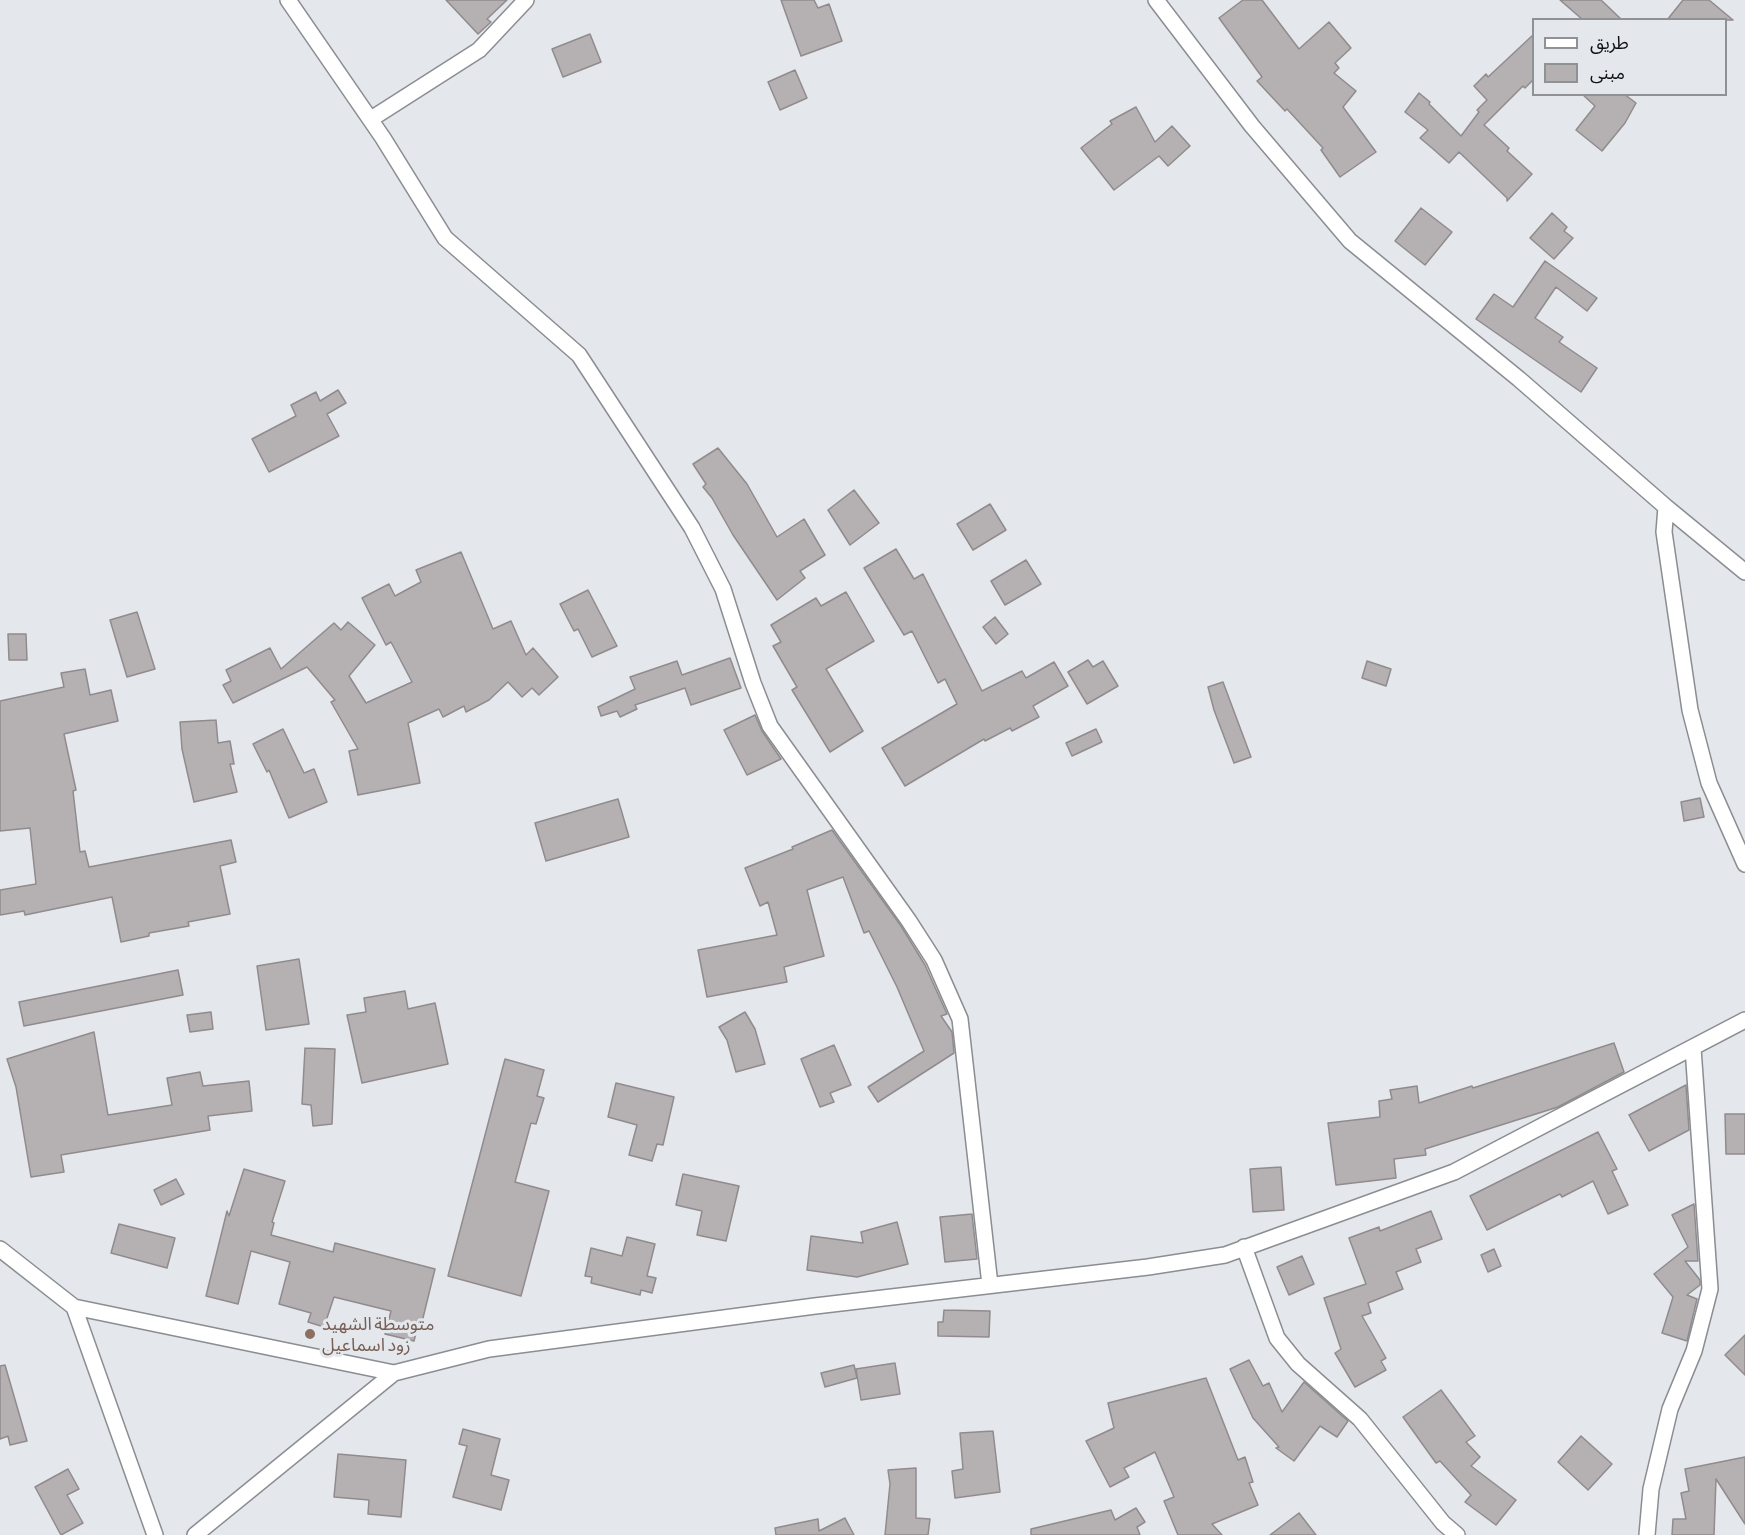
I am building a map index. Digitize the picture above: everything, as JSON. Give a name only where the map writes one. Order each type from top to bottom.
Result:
[{"type":"street","points":[[288,0],[371,119],[445,238],[579,355],[692,528],[723,589],[753,683],[770,726],[909,921],[934,960],[960,1019],[990,1285]]},
{"type":"street","points":[[371,119],[479,50],[526,0]]},
{"type":"street","points":[[1156,0],[1252,126],[1350,241],[1519,380],[1745,572]]},
{"type":"street","points":[[1666,507],[1664,532],[1690,710],[1709,783],[1745,864]]},
{"type":"street","points":[[195,1535],[394,1373],[489,1349],[815,1306],[1148,1267],[1225,1255],[1454,1172],[1745,1020]]},
{"type":"street","points":[[1728,1030],[1745,1030]]},
{"type":"street","points":[[1647,1535],[1651,1489],[1670,1409],[1694,1351],[1710,1289],[1693,1048]]},
{"type":"street","points":[[1244,1247],[1277,1338],[1298,1364],[1360,1419],[1443,1523],[1457,1535]]},
{"type":"street","points":[[0,1249],[74,1307],[394,1373]]},
{"type":"street","points":[[74,1307],[155,1535]]},
{"type":"building","points":[[446,0],[507,0],[487,19],[491,22],[478,34]]},
{"type":"building","points":[[781,0],[814,0],[818,8],[829,4],[842,41],[801,56]]},
{"type":"building","points":[[1243,0],[1262,0],[1299,49],[1329,22],[1351,48],[1335,63],[1339,68],[1334,73],[1356,91],[1343,107],[1376,152],[1340,177],[1321,150],[1323,148],[1257,81],[1262,77],[1219,18]]},
{"type":"building","points":[[1560,0],[1601,0],[1620,18],[1581,18]]},
{"type":"building","points":[[1683,0],[1709,0],[1733,20],[1727,20],[1727,18],[1669,18]]},
{"type":"building","points":[[590,34],[601,62],[563,77],[552,49]]},
{"type":"building","points":[[1532,36],[1532,81],[1525,88],[1523,86],[1484,125],[1532,174],[1507,201],[1507,198],[1459,152],[1449,163],[1420,138],[1428,130],[1405,112],[1419,93],[1461,136],[1479,112],[1477,110],[1487,100],[1474,86],[1486,74],[1488,77]]},
{"type":"building","points":[[795,70],[807,98],[780,110],[768,82]]},
{"type":"building","points":[[1584,96],[1627,96],[1636,103],[1625,123],[1602,151],[1576,130],[1595,106]]},
{"type":"building","points":[[1136,107],[1155,142],[1172,126],[1190,146],[1168,166],[1159,156],[1114,190],[1081,148],[1112,124],[1110,121]]},
{"type":"building","points":[[1421,208],[1452,232],[1425,265],[1395,241]]},
{"type":"building","points":[[1552,213],[1567,227],[1564,231],[1573,238],[1554,259],[1530,238]]},
{"type":"building","points":[[1545,261],[1597,298],[1587,311],[1556,287],[1535,318],[1563,337],[1559,342],[1597,368],[1581,392],[1476,319],[1494,294],[1513,307]]},
{"type":"building","points":[[338,390],[346,403],[327,414],[339,436],[269,472],[252,439],[296,416],[291,405],[316,392],[320,401]]},
{"type":"building","points":[[718,448],[747,484],[777,537],[804,519],[825,555],[800,571],[805,578],[777,600],[703,487],[706,484],[693,464]]},
{"type":"building","points":[[854,490],[879,523],[850,545],[828,510]]},
{"type":"building","points":[[990,504],[1006,530],[973,550],[957,524]]},
{"type":"building","points":[[896,549],[914,579],[923,574],[982,691],[1022,671],[1026,678],[1054,662],[1068,686],[1033,706],[1039,717],[1012,731],[1010,728],[985,741],[984,739],[905,786],[882,748],[957,704],[945,679],[938,683],[912,631],[904,635],[864,568]]},
{"type":"building","points":[[461,552],[493,629],[511,621],[526,655],[533,648],[558,677],[539,695],[532,688],[522,697],[508,682],[489,700],[466,712],[464,706],[443,717],[439,709],[408,723],[420,783],[358,795],[349,751],[358,749],[331,702],[335,700],[307,667],[233,703],[223,685],[231,681],[226,670],[270,648],[281,669],[334,623],[341,630],[348,622],[375,645],[349,676],[366,703],[412,682],[391,642],[386,645],[362,598],[389,584],[395,596],[421,582],[416,570]]},
{"type":"building","points":[[1026,560],[1041,584],[1005,605],[991,581]]},
{"type":"building","points":[[588,590],[617,646],[592,657],[578,629],[574,631],[560,604]]},
{"type":"building","points":[[846,592],[874,641],[826,669],[863,731],[830,752],[792,690],[797,687],[773,646],[781,642],[771,625],[816,598],[821,606]]},
{"type":"building","points":[[137,612],[155,669],[127,677],[110,620]]},
{"type":"building","points":[[995,617],[1008,634],[996,644],[983,627]]},
{"type":"building","points":[[8,634],[26,634],[27,660],[9,660]]},
{"type":"building","points":[[730,658],[741,688],[691,705],[685,688],[635,705],[637,709],[620,717],[617,711],[601,716],[598,707],[635,689],[630,677],[677,661],[682,675]]},
{"type":"building","points":[[1088,660],[1093,667],[1103,661],[1118,686],[1087,704],[1068,672]]},
{"type":"building","points":[[1367,661],[1391,669],[1386,686],[1362,678]]},
{"type":"building","points":[[85,669],[90,695],[111,690],[118,721],[64,734],[76,790],[73,791],[80,852],[85,851],[89,867],[231,840],[236,862],[220,866],[230,914],[188,922],[189,926],[149,933],[149,936],[121,942],[112,897],[25,915],[24,911],[0,915],[0,890],[36,884],[30,828],[0,831],[0,701],[64,687],[61,673]]},
{"type":"building","points":[[1223,682],[1251,757],[1234,763],[1208,687]]},
{"type":"building","points":[[755,715],[762,731],[781,759],[747,775],[724,730]]},
{"type":"building","points":[[216,720],[218,743],[230,741],[234,764],[230,764],[237,792],[194,802],[182,749],[180,722]]},
{"type":"building","points":[[283,729],[304,773],[314,769],[327,802],[289,818],[269,770],[267,772],[253,744]]},
{"type":"building","points":[[1096,729],[1102,742],[1072,756],[1066,743]]},
{"type":"building","points":[[1700,798],[1704,817],[1684,821],[1681,802]]},
{"type":"building","points":[[618,799],[629,837],[546,861],[535,823]]},
{"type":"building","points":[[832,830],[901,926],[925,965],[947,1014],[941,1016],[952,1032],[954,1053],[878,1102],[868,1087],[924,1051],[897,987],[869,931],[864,933],[843,877],[807,890],[824,956],[784,967],[787,982],[707,997],[698,950],[777,935],[768,902],[760,906],[745,868],[793,849],[792,847]]},
{"type":"building","points":[[299,959],[309,1024],[266,1030],[257,966]]},
{"type":"building","points":[[178,970],[183,995],[24,1026],[19,1002]]},
{"type":"building","points":[[405,991],[408,1009],[435,1003],[448,1064],[362,1083],[347,1015],[366,1012],[364,998]]},
{"type":"building","points":[[211,1012],[213,1029],[190,1032],[187,1015]]},
{"type":"building","points":[[745,1012],[755,1029],[765,1064],[736,1072],[727,1040],[719,1027]]},
{"type":"building","points":[[94,1032],[108,1115],[172,1105],[167,1078],[200,1072],[203,1086],[249,1081],[252,1111],[208,1116],[210,1130],[61,1155],[64,1172],[31,1177],[16,1087],[7,1059]]},
{"type":"building","points":[[1614,1043],[1624,1072],[1558,1107],[1425,1149],[1426,1155],[1394,1159],[1396,1178],[1336,1185],[1328,1123],[1380,1117],[1379,1101],[1392,1099],[1390,1090],[1417,1086],[1419,1103]]},
{"type":"building","points":[[834,1045],[851,1085],[830,1093],[834,1102],[820,1107],[801,1059]]},
{"type":"building","points":[[305,1048],[335,1049],[332,1124],[313,1126],[311,1105],[302,1104]]},
{"type":"building","points":[[505,1059],[544,1070],[537,1096],[544,1098],[536,1124],[531,1123],[515,1182],[549,1191],[521,1296],[448,1276]]},
{"type":"building","points":[[616,1083],[674,1097],[663,1145],[657,1144],[652,1161],[629,1155],[637,1125],[608,1117]]},
{"type":"building","points":[[1686,1085],[1689,1130],[1649,1151],[1629,1115]]},
{"type":"building","points":[[1725,1114],[1745,1114],[1745,1154],[1726,1154]]},
{"type":"building","points":[[1598,1132],[1617,1169],[1612,1171],[1628,1205],[1608,1214],[1593,1181],[1562,1197],[1560,1194],[1487,1230],[1470,1196]]},
{"type":"building","points":[[1281,1167],[1284,1210],[1253,1212],[1250,1169]]},
{"type":"building","points":[[244,1169],[285,1181],[272,1222],[274,1223],[271,1235],[333,1252],[335,1243],[435,1269],[422,1322],[419,1321],[414,1341],[385,1334],[391,1311],[334,1297],[324,1327],[308,1322],[311,1313],[279,1304],[290,1262],[251,1251],[238,1304],[206,1296],[227,1211],[229,1216]]},
{"type":"building","points":[[683,1174],[739,1186],[726,1241],[697,1235],[702,1211],[676,1205]]},
{"type":"building","points":[[176,1179],[184,1194],[161,1205],[154,1190]]},
{"type":"building","points":[[1694,1204],[1698,1261],[1685,1261],[1700,1280],[1700,1285],[1687,1295],[1697,1299],[1687,1341],[1662,1333],[1673,1297],[1654,1274],[1688,1247],[1672,1215]]},
{"type":"building","points":[[1431,1211],[1442,1239],[1416,1249],[1421,1262],[1396,1272],[1403,1289],[1368,1303],[1371,1313],[1362,1316],[1386,1358],[1381,1361],[1386,1370],[1355,1387],[1335,1353],[1341,1349],[1324,1298],[1366,1284],[1349,1238],[1379,1227],[1380,1231]]},
{"type":"building","points":[[972,1214],[977,1259],[945,1262],[940,1217]]},
{"type":"building","points":[[897,1222],[908,1264],[857,1277],[807,1270],[811,1236],[863,1243],[861,1232]]},
{"type":"building","points":[[119,1224],[175,1238],[167,1268],[111,1253]]},
{"type":"building","points":[[627,1237],[655,1244],[647,1276],[656,1278],[652,1293],[641,1290],[640,1295],[591,1283],[592,1277],[585,1276],[591,1248],[622,1256]]},
{"type":"building","points":[[1494,1249],[1501,1266],[1488,1272],[1481,1255]]},
{"type":"building","points":[[1302,1256],[1314,1284],[1289,1295],[1277,1267]]},
{"type":"building","points":[[944,1310],[990,1311],[989,1337],[938,1336],[938,1322],[943,1322]]},
{"type":"building","points":[[1745,1335],[1745,1375],[1725,1355]]},
{"type":"building","points":[[1249,1360],[1263,1386],[1269,1383],[1282,1412],[1304,1382],[1348,1421],[1337,1437],[1320,1426],[1294,1461],[1276,1448],[1279,1447],[1253,1418],[1230,1369]]},
{"type":"building","points":[[895,1363],[900,1394],[861,1400],[856,1369]]},
{"type":"building","points":[[5,1365],[27,1441],[10,1445],[8,1436],[0,1439],[0,1366]]},
{"type":"building","points":[[854,1365],[857,1378],[825,1387],[821,1373]]},
{"type":"building","points":[[1206,1378],[1238,1460],[1245,1457],[1253,1482],[1249,1483],[1258,1505],[1212,1524],[1222,1535],[1178,1535],[1164,1501],[1174,1497],[1155,1452],[1124,1468],[1129,1477],[1110,1487],[1086,1441],[1114,1428],[1108,1403]]},
{"type":"building","points":[[1441,1390],[1475,1436],[1466,1442],[1480,1457],[1471,1466],[1516,1500],[1496,1525],[1465,1502],[1471,1495],[1440,1461],[1436,1463],[1403,1417]]},
{"type":"building","points":[[463,1429],[500,1439],[491,1475],[509,1480],[501,1510],[453,1497],[467,1446],[459,1444]]},
{"type":"building","points":[[993,1431],[1000,1492],[955,1498],[952,1471],[963,1469],[960,1433]]},
{"type":"building","points":[[1581,1436],[1612,1464],[1588,1490],[1558,1462]]},
{"type":"building","points":[[338,1454],[406,1460],[401,1517],[368,1514],[369,1500],[334,1497]]},
{"type":"building","points":[[1745,1457],[1745,1524],[1716,1479],[1714,1535],[1672,1535],[1673,1519],[1686,1519],[1681,1493],[1689,1491],[1685,1469]]},
{"type":"building","points":[[916,1468],[916,1518],[930,1519],[928,1535],[885,1535],[890,1484],[888,1470]]},
{"type":"building","points":[[68,1469],[79,1489],[67,1495],[83,1523],[61,1535],[35,1487]]},
{"type":"building","points":[[1136,1508],[1145,1522],[1137,1527],[1140,1535],[1031,1535],[1031,1529],[1111,1510],[1115,1520]]},
{"type":"building","points":[[1299,1513],[1316,1535],[1270,1535]]},
{"type":"building","points":[[845,1518],[854,1535],[776,1535],[775,1528],[818,1519],[819,1531]]},
{"type":"place","name":"متوسطة الشهيد زود اسماعيل","points":[[310,1334]]}]
